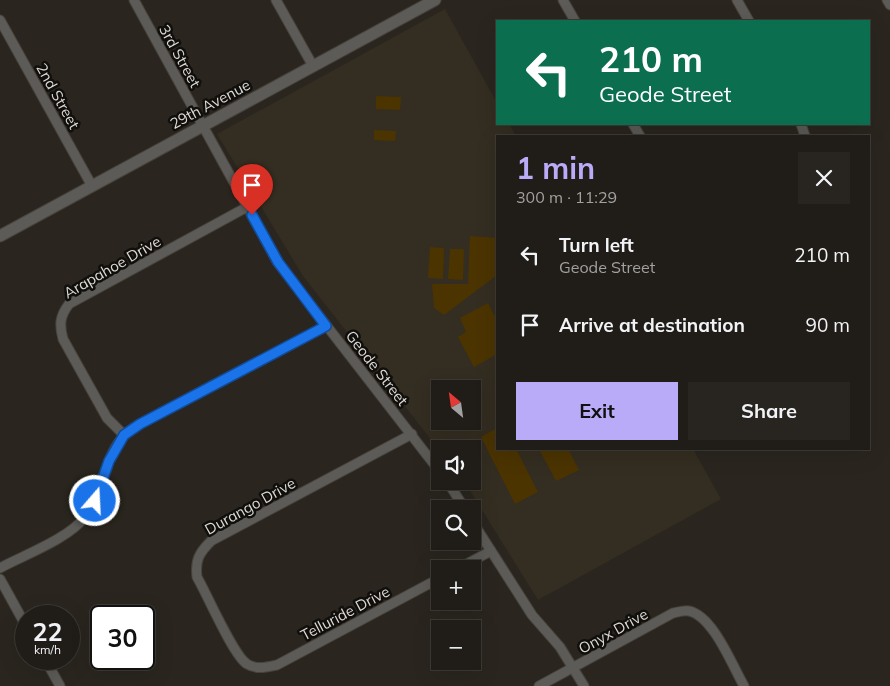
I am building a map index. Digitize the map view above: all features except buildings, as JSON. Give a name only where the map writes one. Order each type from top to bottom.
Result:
[{"type":"street","name":"3rd Street","points":[[134,0],[203,125]]},
{"type":"street","points":[[276,0],[312,66]]},
{"type":"street","points":[[563,0],[574,20]]},
{"type":"street","points":[[737,0],[748,20]]},
{"type":"street","points":[[887,0],[890,5]]},
{"type":"street","name":"29th Avenue","points":[[0,236],[427,2]]},
{"type":"street","name":"2nd Street","points":[[0,20],[92,186]]},
{"type":"street","name":"Geode Street","points":[[203,125],[278,262],[431,460]]},
{"type":"street","name":"Arapahoe Drive","points":[[124,435],[107,418],[63,339],[59,326],[62,314],[69,304],[247,207]]},
{"type":"street","points":[[0,568],[67,532],[84,518],[95,501],[109,461],[124,435],[140,424],[326,326]]},
{"type":"street","name":"Durango Drive","points":[[261,668],[247,664],[238,653],[197,577],[195,564],[200,551],[211,541],[412,434]]},
{"type":"street","points":[[481,535],[532,615],[560,647],[584,686]]},
{"type":"street","points":[[474,560],[491,551]]},
{"type":"street","points":[[0,579],[15,606]]},
{"type":"street","name":"Telluride Drive","points":[[261,668],[278,665],[431,583]]},
{"type":"street","name":"Onyx Drive","points":[[540,686],[673,613],[687,610],[702,616],[710,626],[744,686]]},
{"type":"street","points":[[51,670],[60,686]]},
{"type":"shaded area","points":[[445,9],[496,101],[496,125],[510,125],[515,135],[496,135],[496,450],[694,450],[721,499],[538,600],[481,508],[481,500],[476,500],[470,490],[481,490],[481,440],[431,440],[303,276],[217,134]]},
{"type":"shaded area","points":[[376,96],[401,97],[400,110],[376,109]]},
{"type":"shaded area","points":[[374,130],[396,131],[395,141],[374,140]]},
{"type":"shaded area","points":[[470,236],[496,238],[496,276],[444,315],[434,308],[432,284],[468,284]]},
{"type":"shaded area","points":[[430,247],[444,248],[443,279],[428,278]]},
{"type":"shaded area","points":[[450,249],[464,249],[463,280],[448,279]]},
{"type":"shaded area","points":[[488,303],[496,319],[496,355],[474,367],[458,337],[466,332],[460,318]]},
{"type":"shaded area","points":[[496,429],[496,450],[517,450],[538,492],[515,504],[481,437]]},
{"type":"shaded area","points":[[540,450],[569,450],[579,470],[556,481]]},
{"type":"route","points":[[95,501],[109,461],[124,435],[140,424],[326,326],[278,262],[252,215]]}]
